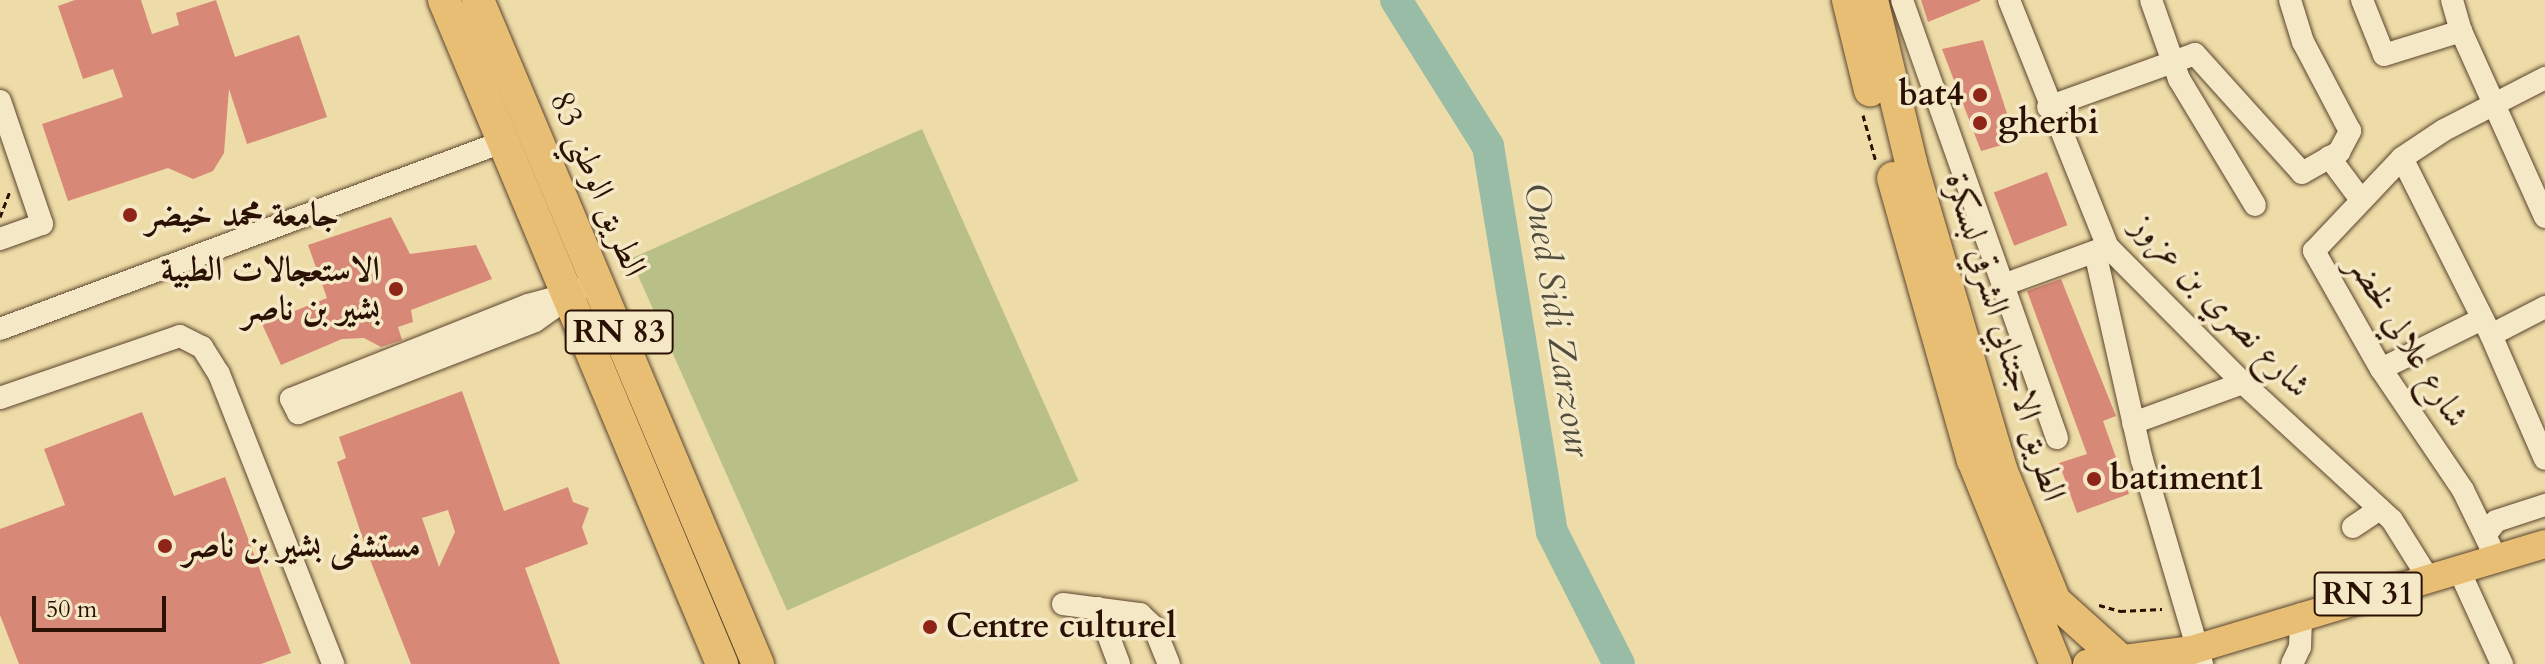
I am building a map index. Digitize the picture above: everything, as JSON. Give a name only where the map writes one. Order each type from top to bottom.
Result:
[{"type":"highway","name":"الطريق الوطني 83","points":[[444,0],[722,664]]},
{"type":"highway","name":"الطريق الوطني 83","points":[[478,0],[758,664]]},
{"type":"highway","name":"الطريق الاجتنابي الشرقي لبسكرة","points":[[1848,0],[1949,384],[2005,547],[2056,664]]},
{"type":"highway","name":"الطريق الاجتنابي الشرقي لبسكرة","points":[[1872,0],[1915,178],[2001,469],[2055,601],[2082,631],[2122,661]]},
{"type":"main road","name":"RN 31","points":[[2087,664],[2193,656],[2301,614],[2458,568],[2490,545],[2545,544]]},
{"type":"street","points":[[1902,0],[2057,438]]},
{"type":"street","name":"شارع نصري بن عزوز","points":[[2009,0],[2101,250],[2380,509],[2427,576]]},
{"type":"street","points":[[2048,107],[2190,54],[2201,57],[2297,172],[2329,157],[2347,143],[2350,131],[2303,42],[2290,0]]},
{"type":"street","points":[[2362,0],[2384,55],[2461,31]]},
{"type":"street","points":[[2452,0],[2461,31],[2545,217]]},
{"type":"street","points":[[2154,1],[2171,61],[2255,205]]},
{"type":"street","name":"شارع علالي لخضر","points":[[2490,545],[2463,490],[2381,369],[2314,255],[2318,242],[2402,158],[2493,103],[2545,78]]},
{"type":"street","points":[[0,101],[42,224],[0,239]]},
{"type":"street","points":[[0,329],[505,141]]},
{"type":"street","points":[[2329,157],[2361,200]]},
{"type":"street","points":[[2402,158],[2487,327],[2545,459]]},
{"type":"street","points":[[2003,285],[2101,250],[2133,423],[2193,656]]},
{"type":"street","points":[[531,313],[291,399],[298,413],[531,313],[598,280]]},
{"type":"street","points":[[2381,369],[2545,307]]},
{"type":"street","points":[[0,398],[180,336],[202,347],[219,374],[333,664]]},
{"type":"street","points":[[2133,423],[2243,383]]},
{"type":"street","points":[[2490,545],[2496,521],[2545,505]]},
{"type":"street","points":[[2353,527],[2380,509]]},
{"type":"street","points":[[2458,568],[2502,664]]},
{"type":"street","points":[[1063,604],[1145,617],[1169,664]]},
{"type":"street","points":[[1098,608],[1119,664]]},
{"type":"street","points":[[2292,664],[2300,647],[2301,614]]},
{"type":"green space","points":[[922,129],[1079,481],[787,610],[631,259]]},
{"type":"building","points":[[75,0],[141,0],[152,34],[179,25],[176,13],[216,0],[235,57],[299,35],[327,117],[247,144],[229,89],[224,153],[213,171],[193,179],[168,168],[68,201],[42,124],[123,97],[113,69],[83,79],[58,6]]},
{"type":"building","points":[[1921,0],[1980,0],[1980,1],[1928,22]]},
{"type":"building","name":"bat4","points":[[1983,40],[2016,141],[1981,151],[1942,49]]},
{"type":"building","points":[[2047,172],[2067,225],[2014,246],[1994,192]]},
{"type":"building","name":"الاستعجالات الطبية بشير بن ناصر","points":[[391,217],[410,254],[476,245],[492,279],[411,310],[413,322],[398,327],[402,340],[381,347],[364,338],[342,339],[281,365],[262,324],[327,298],[308,245]]},
{"type":"building","points":[[2061,279],[2116,416],[2103,421],[2129,494],[2077,513],[2059,463],[2087,454],[2027,291]]},
{"type":"building","points":[[462,391],[504,511],[568,487],[573,502],[589,508],[582,527],[588,544],[525,568],[560,664],[411,664],[369,557],[337,462],[346,458],[339,437]],"holes":[[[448,510],[455,532],[439,567],[422,518]]]},
{"type":"building","name":"مستشفى بشير بن ناصر","points":[[142,412],[174,496],[225,477],[291,653],[261,664],[19,664],[0,615],[0,529],[65,505],[44,449]]},
{"type":"waterway","name":"Oued Sidi Zarzour","points":[[1396,0],[1488,146],[1552,532],[1619,664]]},
{"type":"place","name":"bat4","points":[[1980,95]]},
{"type":"place","name":"gherbi","points":[[1980,123]]},
{"type":"place","name":"جامعة محمد خيضر","points":[[130,215]]},
{"type":"place","name":"الاستعجالات الطبية بشير بن ناصر","points":[[396,289]]},
{"type":"place","name":"batiment1","points":[[2094,479]]},
{"type":"place","name":"مستشفى بشير بن ناصر","points":[[165,546]]},
{"type":"place","name":"Centre culturel","points":[[930,627]]}]
